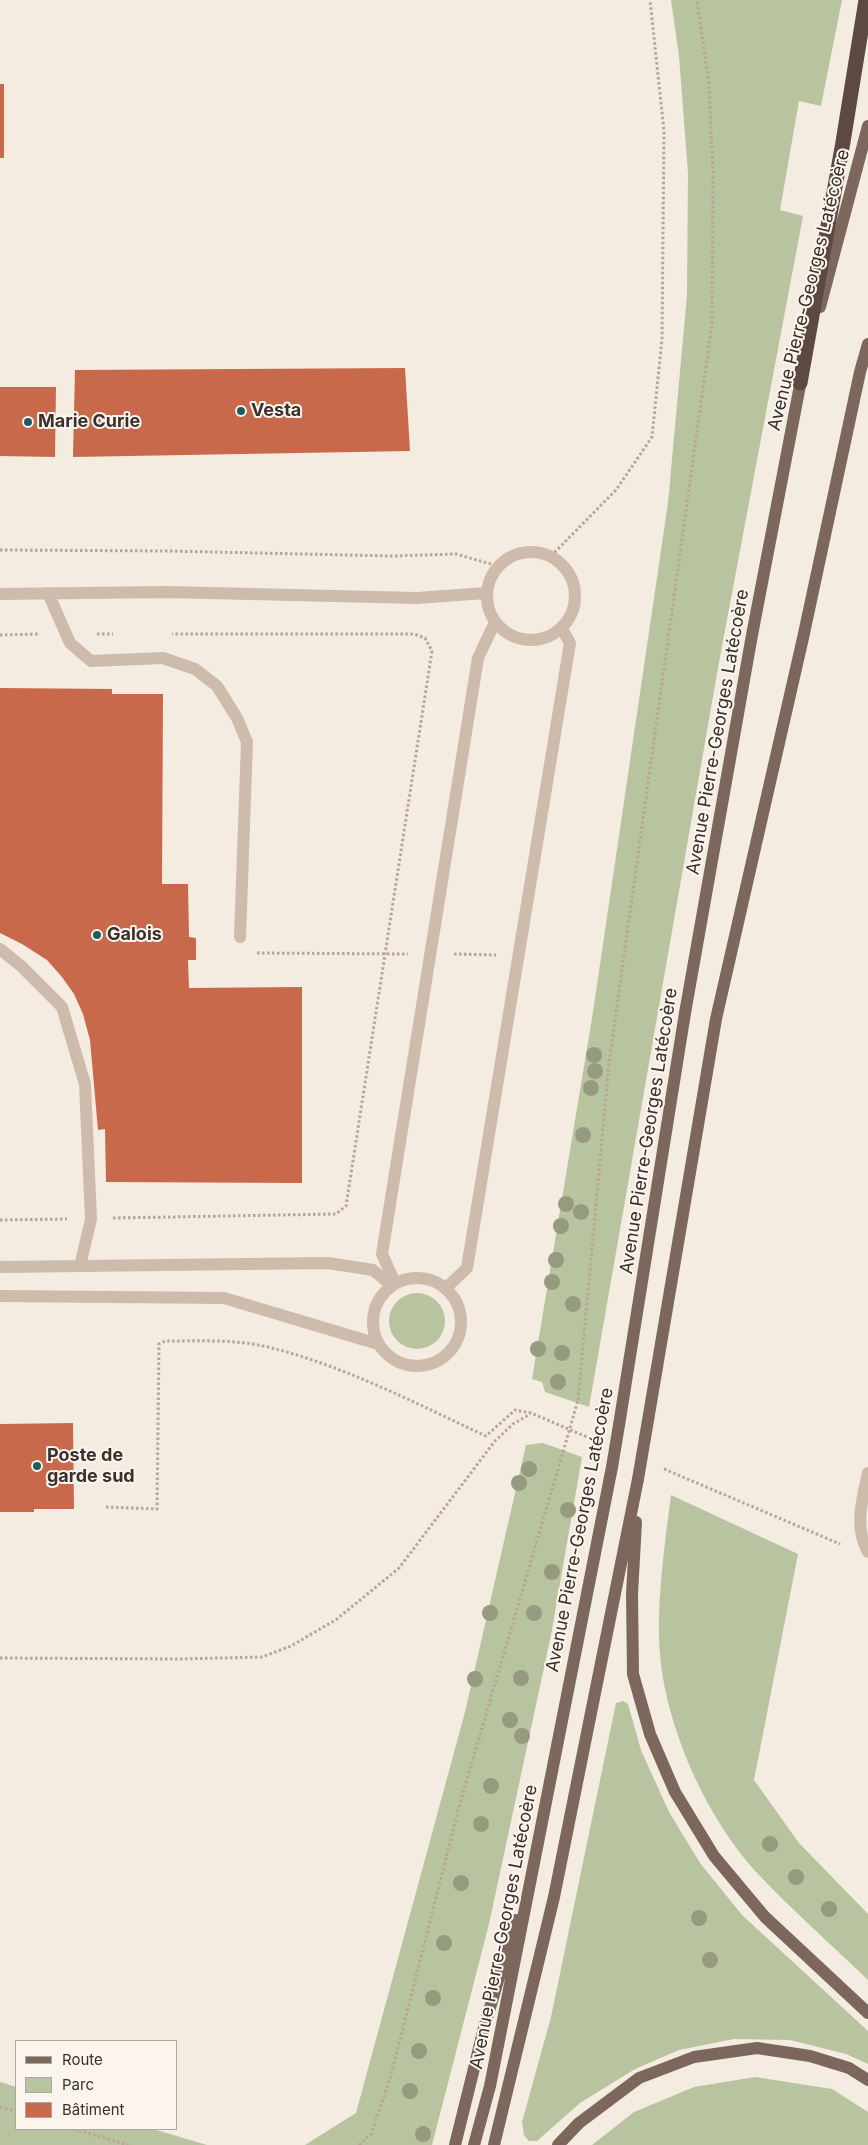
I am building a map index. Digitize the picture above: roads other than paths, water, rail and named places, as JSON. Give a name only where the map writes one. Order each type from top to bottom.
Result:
[{"type":"highway","points":[[800,383],[866,0]]},
{"type":"main road","name":"Avenue Pierre-Georges Latécoère","points":[[474,2145],[490,2086],[612,1468],[687,1003],[800,383],[868,126]]},
{"type":"main road","name":"Avenue Pierre-Georges Latécoère","points":[[494,2145],[554,1897],[638,1479],[716,1019],[805,628],[860,372],[868,344]]},
{"type":"main road","points":[[638,1479],[632,1594],[633,1674],[650,1734],[675,1792],[714,1856],[765,1917],[868,2013]]},
{"type":"main road","points":[[455,2145],[484,2028],[539,1844]]},
{"type":"main road","points":[[558,2145],[579,2123],[639,2078],[694,2057],[756,2048],[810,2056],[849,2068],[868,2080]]},
{"type":"street","points":[[537,552],[551,556],[563,564],[571,576],[576,590],[571,618],[562,629],[549,638],[534,641],[520,640],[505,633],[490,613],[486,592],[490,579],[498,566],[509,558],[523,553],[537,552]]},
{"type":"street","points":[[0,594],[167,592],[417,598],[486,592]]},
{"type":"street","points":[[48,593],[70,643],[91,661],[162,658],[195,669],[217,686],[237,718],[247,742],[240,937]]},
{"type":"street","points":[[393,1284],[382,1254],[478,658],[495,622]]},
{"type":"street","points":[[446,1288],[467,1268],[570,643],[562,629]]},
{"type":"street","points":[[0,949],[21,966],[62,1007],[85,1084],[91,1219],[80,1266]]},
{"type":"street","points":[[0,1267],[328,1263],[373,1270],[393,1284]]},
{"type":"street","points":[[422,1277],[435,1281],[446,1288],[455,1298],[460,1310],[462,1323],[459,1336],[453,1348],[444,1358],[416,1367],[401,1364],[388,1356],[378,1344],[373,1332],[373,1318],[382,1294],[393,1284],[408,1278],[422,1277]]},
{"type":"street","points":[[0,1296],[224,1298],[378,1344]]},
{"type":"street","points":[[868,1474],[860,1511],[861,1540],[868,1552]]},
{"type":"place","name":"Vesta","points":[[241,411]]},
{"type":"place","name":"Marie Curie","points":[[28,422]]},
{"type":"place","name":"Galois","points":[[97,935]]},
{"type":"place","name":"Poste de garde sud","points":[[37,1466]]}]
